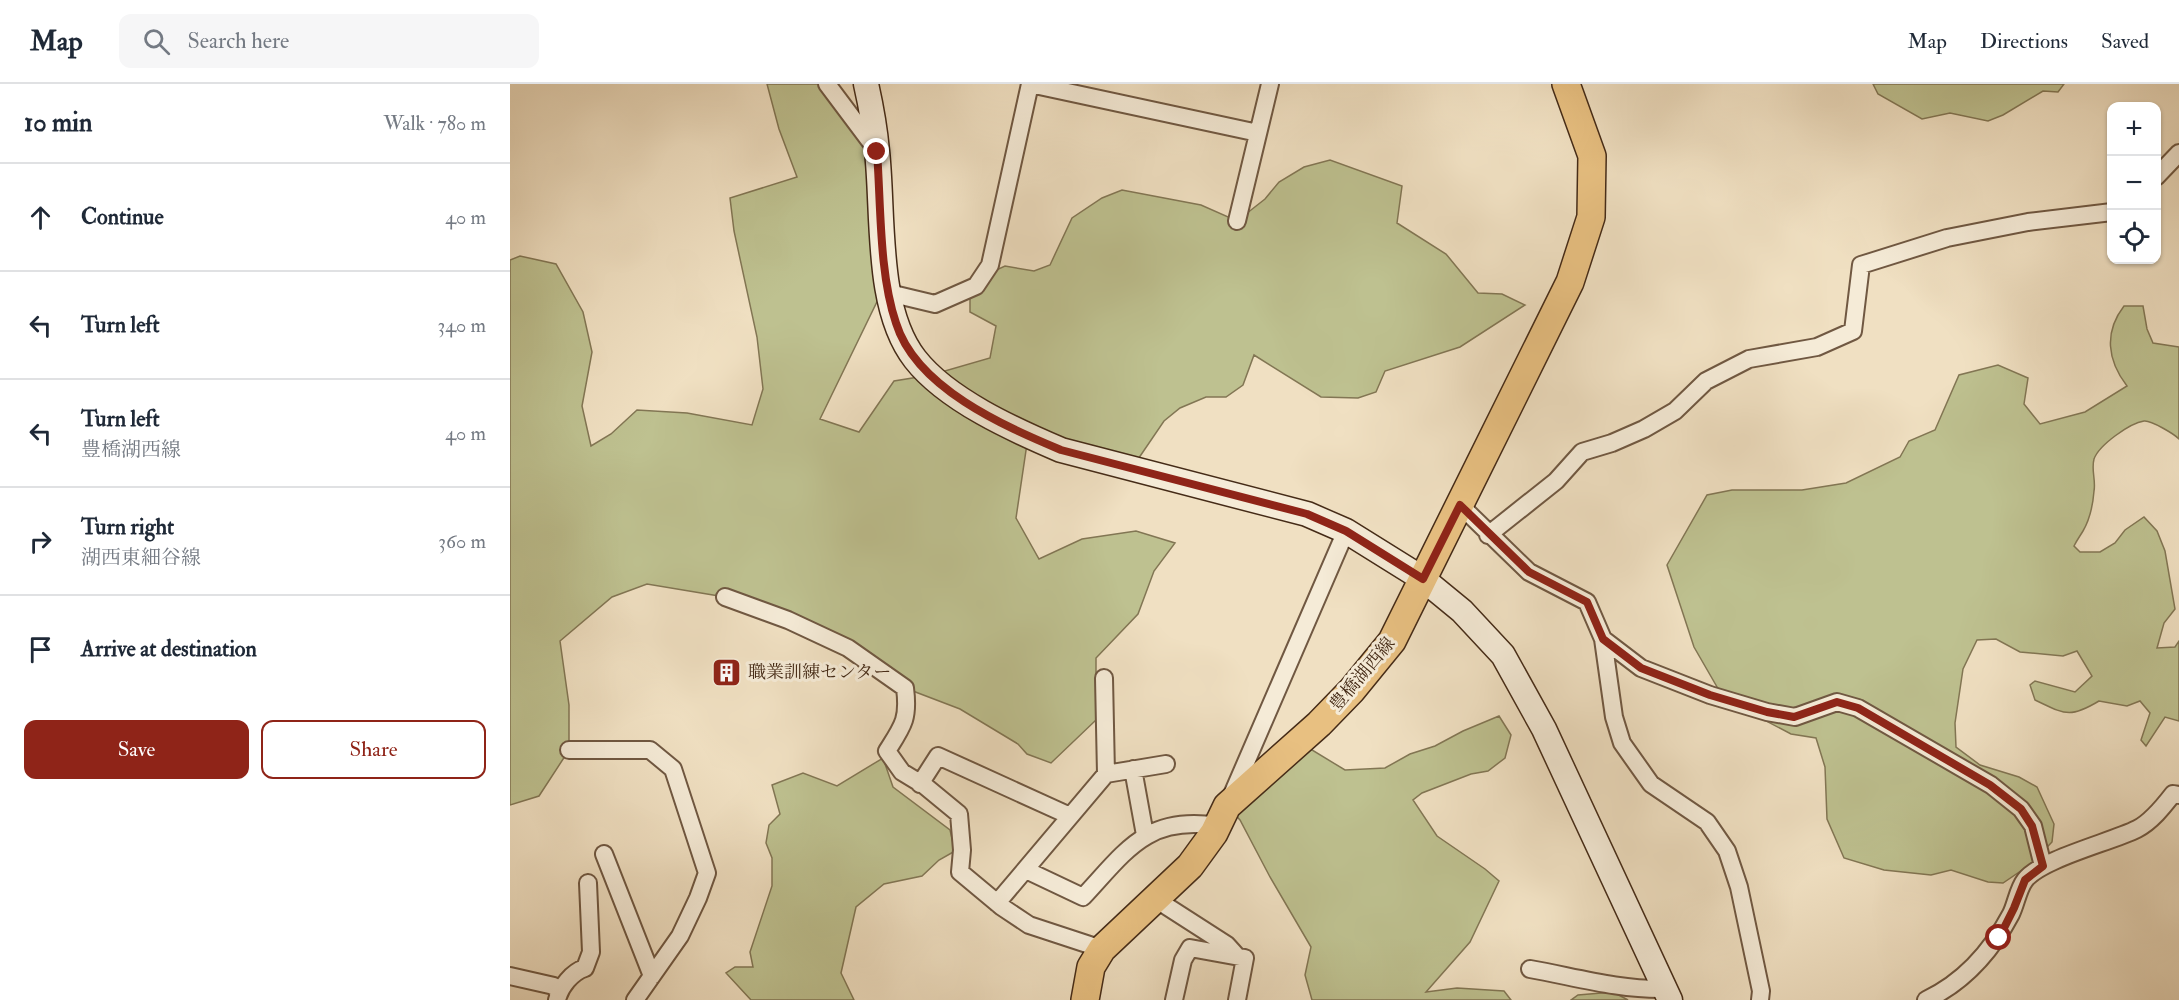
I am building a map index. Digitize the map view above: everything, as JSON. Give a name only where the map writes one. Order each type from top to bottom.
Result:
[{"type":"main road","points":[[866,84],[877,152],[889,293],[896,324],[915,360],[969,405],[1028,436],[1061,450],[1307,514],[1346,531],[1423,579],[1462,611],[1503,655],[1544,729],[1667,994]]},
{"type":"main road","name":"豊橋湖西線","points":[[1086,1000],[1091,966],[1102,949],[1191,866],[1222,816],[1319,724],[1352,690],[1392,641],[1570,282],[1591,217],[1592,156],[1566,84]]},
{"type":"street","points":[[827,84],[877,152]]},
{"type":"street","points":[[889,293],[935,304],[976,286],[990,265],[1030,84],[1258,133]]},
{"type":"street","points":[[1237,221],[1270,84]]},
{"type":"street","points":[[2161,173],[2179,153]]},
{"type":"street","points":[[1488,534],[1556,481],[1582,452],[1622,438],[1675,411],[1706,381],[1749,359],[1817,347],[1853,331],[1861,265],[1947,238],[2028,222],[2107,213]]},
{"type":"street","points":[[1460,505],[1529,572],[1587,602],[1603,639],[1614,717],[1622,743],[1651,784],[1707,822],[1727,851],[1738,887],[1761,991],[1760,1000]]},
{"type":"street","points":[[1026,870],[1083,897],[1124,853],[1145,835],[1169,826],[1222,816],[1346,531]]},
{"type":"street","points":[[725,597],[788,620],[848,648],[905,688],[906,718],[887,752],[902,772],[959,814],[962,850],[960,872],[997,903],[1029,925],[1102,949]]},
{"type":"street","points":[[1603,639],[1641,668],[1710,695],[1767,712],[1794,717],[1837,702],[1858,708],[1990,785],[2021,809],[2032,826],[2043,866]]},
{"type":"street","points":[[1104,678],[1106,774]]},
{"type":"street","points":[[569,750],[650,750],[673,770],[707,873],[680,936],[635,1000]]},
{"type":"street","points":[[921,784],[938,756],[1070,816]]},
{"type":"street","points":[[997,903],[1106,774],[1166,764]]},
{"type":"street","points":[[1133,770],[1145,835]]},
{"type":"street","points":[[1926,1000],[1958,981],[1999,938],[2025,880],[2043,866],[2139,828],[2159,811],[2173,794],[2179,795]]},
{"type":"street","points":[[604,854],[652,976]]},
{"type":"street","points":[[558,996],[576,970],[585,968],[591,952],[588,883]]},
{"type":"street","points":[[1157,900],[1227,945],[1236,955]]},
{"type":"street","points":[[1174,1000],[1183,960],[1190,948],[1245,958],[1237,1000]]},
{"type":"street","points":[[1530,969],[1618,987],[1667,994]]},
{"type":"street","points":[[510,976],[554,986],[558,996]]},
{"type":"green space","points":[[767,84],[827,84],[877,152],[888,279],[820,419],[859,432],[894,381],[931,375],[990,358],[996,326],[970,312],[970,282],[1005,266],[1034,271],[1050,265],[1072,218],[1102,198],[1122,190],[1201,205],[1237,221],[1265,199],[1279,182],[1304,167],[1330,160],[1402,186],[1397,223],[1446,254],[1478,293],[1502,294],[1525,305],[1460,347],[1385,371],[1376,392],[1358,398],[1321,397],[1254,355],[1243,385],[1226,397],[1206,397],[1180,408],[1164,421],[1132,468],[1028,437],[1016,518],[1039,559],[1082,539],[1136,531],[1175,543],[1154,571],[1138,614],[1096,658],[1096,720],[1051,763],[1027,754],[1018,744],[960,709],[905,688],[874,665],[725,597],[647,584],[612,597],[560,641],[569,705],[569,750],[539,796],[510,805],[510,260],[520,256],[556,264],[583,312],[592,352],[582,406],[591,446],[611,434],[637,410],[687,413],[752,425],[763,389],[757,337],[734,231],[730,198],[797,177],[779,129]]},
{"type":"green space","points":[[1873,84],[2064,84],[2058,92],[2043,91],[2003,115],[1988,121],[1950,113],[1922,119],[1878,94]]},
{"type":"green space","points":[[2124,306],[2143,306],[2147,329],[2153,343],[2179,347],[2179,439],[2157,425],[2144,421],[2123,430],[2102,447],[2093,463],[2094,487],[2091,511],[2074,546],[2080,552],[2100,552],[2115,543],[2125,530],[2144,517],[2157,531],[2165,551],[2175,609],[2164,623],[2157,648],[2175,647],[2179,641],[2179,721],[2165,717],[2146,746],[2141,740],[2150,713],[2140,701],[2127,706],[2099,701],[2073,712],[2053,709],[2035,700],[2030,685],[2035,681],[2075,692],[2092,676],[2077,651],[2063,656],[2020,652],[1996,639],[1977,640],[1963,669],[1955,723],[1956,747],[1980,765],[2019,777],[2037,787],[2054,824],[2052,842],[2031,864],[2003,883],[1988,882],[1951,870],[1931,875],[1884,870],[1844,858],[1827,819],[1825,767],[1816,738],[1791,734],[1724,699],[1694,647],[1667,565],[1707,495],[1732,490],[1802,490],[1846,483],[1900,457],[1909,441],[1935,430],[1959,375],[1998,365],[2028,378],[2024,404],[2040,424],[2085,412],[2127,386],[2115,366],[2110,346],[2113,326]]},
{"type":"green space","points":[[1499,716],[1511,735],[1505,758],[1488,771],[1471,774],[1422,793],[1413,800],[1437,836],[1499,881],[1470,942],[1426,992],[1457,988],[1504,991],[1511,1000],[1312,1000],[1305,975],[1311,947],[1240,820],[1227,806],[1299,742],[1345,770],[1385,768],[1410,754],[1435,746]]},
{"type":"green space","points":[[883,758],[893,787],[950,830],[955,851],[939,860],[922,876],[884,884],[856,907],[841,973],[854,1000],[751,1000],[726,973],[735,967],[753,967],[750,952],[772,886],[772,858],[766,843],[769,825],[780,814],[772,785],[803,773],[837,786]]},
{"type":"green space","points":[[1613,992],[1628,1000],[1571,1000],[1578,995]]},
{"type":"place","name":"職業訓練センター","points":[[727,672]]},
{"type":"route","points":[[877,152],[886,271],[896,324],[915,360],[969,405],[1028,436],[1061,450],[1307,514],[1346,531],[1423,579],[1460,505],[1529,572],[1587,602],[1603,639],[1641,668],[1710,695],[1767,712],[1794,717],[1837,702],[1858,708],[1990,785],[2021,809],[2032,826],[2043,866],[2025,880],[1999,938]]}]
